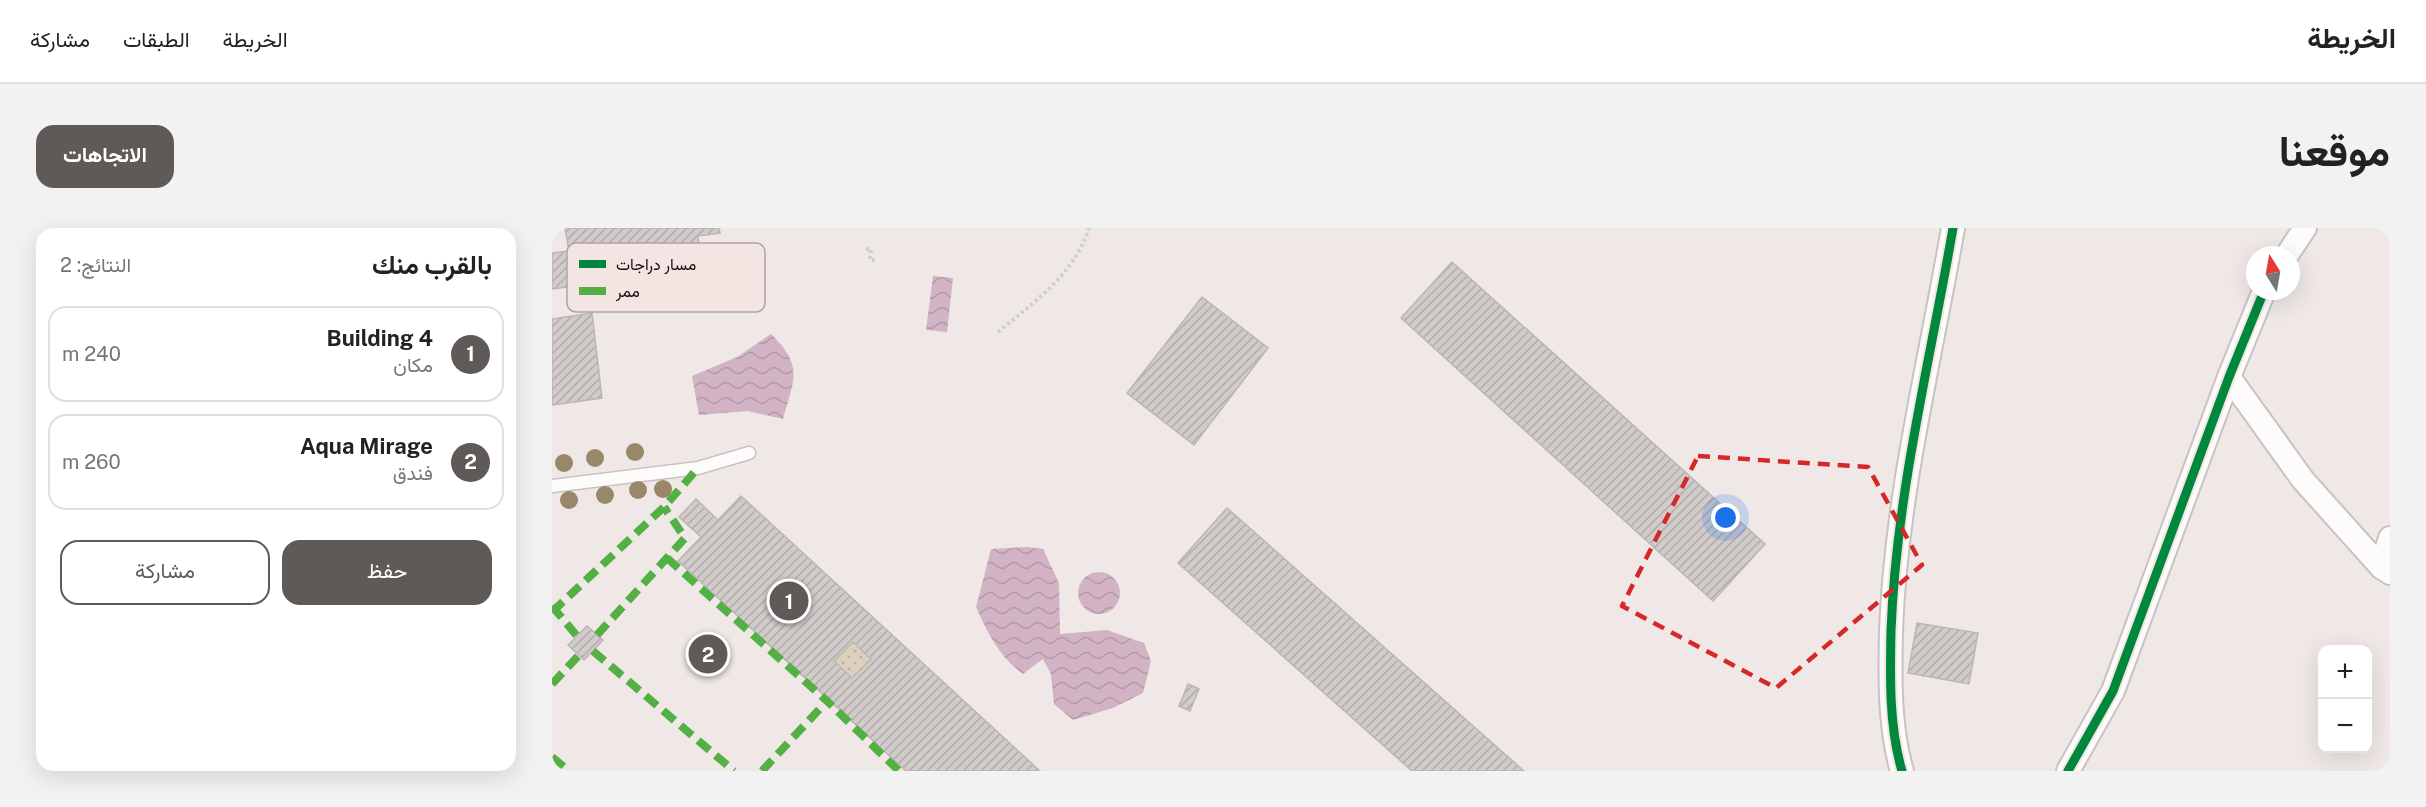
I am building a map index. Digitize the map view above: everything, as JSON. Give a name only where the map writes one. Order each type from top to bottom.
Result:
[{"type":"street","points":[[1902,771],[1892,714],[1890,657],[1893,591],[1907,476],[1953,228]]},
{"type":"street","points":[[2293,246],[2305,228]]},
{"type":"street","points":[[2068,771],[2113,691],[2229,377],[2260,300]]},
{"type":"street","points":[[2229,377],[2303,480],[2386,570]]},
{"type":"street","points":[[2386,570],[2390,538]]},
{"type":"lane","points":[[552,486],[698,468],[749,453]]},
{"type":"path","points":[[998,332],[1059,281],[1083,246],[1089,228]]},
{"type":"path","points":[[866,249],[871,249],[870,260],[876,260]]},
{"type":"highlighted area","points":[[1698,456],[1868,467],[1922,565],[1776,688],[1622,606]]},
{"type":"shaded area","points":[[853,642],[871,659],[852,678],[834,661]]},
{"type":"water","points":[[933,276],[953,278],[947,332],[926,330]]},
{"type":"water","points":[[771,334],[788,355],[794,374],[783,419],[748,411],[699,415],[692,376],[737,357]]},
{"type":"water","points":[[1027,547],[1043,549],[1059,583],[1060,634],[1107,630],[1144,643],[1151,661],[1143,693],[1113,708],[1073,720],[1054,704],[1051,674],[1043,659],[1023,674],[1007,660],[990,635],[976,607],[991,549]]},
{"type":"water","points":[[1099,572],[1107,573],[1114,578],[1119,585],[1119,601],[1114,608],[1107,613],[1099,614],[1091,613],[1084,608],[1079,601],[1078,593],[1079,585],[1084,578],[1091,573]]},
{"type":"building","points":[[565,228],[719,228],[720,233],[698,236],[699,243],[568,243]]},
{"type":"building","points":[[567,251],[567,287],[552,289],[552,253]]},
{"type":"building","points":[[1452,262],[1765,544],[1713,601],[1401,318]]},
{"type":"building","points":[[1202,297],[1268,348],[1194,445],[1127,393]]},
{"type":"building","points":[[592,313],[602,398],[552,405],[552,319]]},
{"type":"building","points":[[741,496],[1040,771],[906,771],[678,561],[701,537],[679,517],[696,499],[718,520]],"holes":[[[853,642],[871,659],[852,678],[834,661]]]},
{"type":"building","points":[[1227,508],[1524,771],[1412,771],[1178,563]]},
{"type":"building","points":[[1917,623],[1978,633],[1969,684],[1908,673]]},
{"type":"building","points":[[587,626],[603,640],[584,660],[568,645]]},
{"type":"building","points":[[1188,684],[1199,689],[1190,711],[1179,706]]},
{"type":"marked path","points":[[552,612],[664,507],[698,468]]},
{"type":"marked path","points":[[597,635],[685,538],[664,507]]},
{"type":"marked path","points":[[667,558],[827,701],[899,771]]},
{"type":"marked path","points":[[552,606],[577,636]]},
{"type":"marked path","points":[[593,651],[734,771]]},
{"type":"marked path","points":[[552,684],[579,655]]},
{"type":"marked path","points":[[762,771],[827,701]]},
{"type":"marked path","points":[[552,757],[569,771]]},
{"type":"cycle path","points":[[1902,771],[1891,702],[1890,666],[1894,580],[1915,429],[1953,228]]},
{"type":"cycle path","points":[[2068,771],[2113,691],[2229,377],[2260,300]]},
{"type":"place","name":"Building 4","points":[[789,601]]},
{"type":"place","name":"Aqua Mirage","points":[[708,654]]}]
